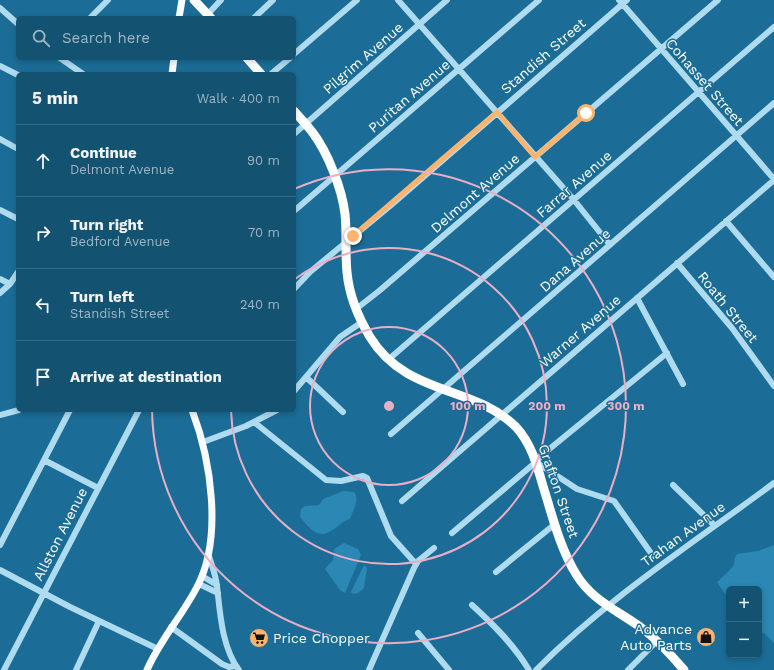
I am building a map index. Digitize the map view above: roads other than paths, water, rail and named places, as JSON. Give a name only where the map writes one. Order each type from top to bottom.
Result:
[{"type":"highway","points":[[194,0],[209,16]]},
{"type":"highway","points":[[249,60],[259,72]]},
{"type":"highway","name":"Grafton Street","points":[[296,113],[320,143],[334,176],[344,207],[348,279],[356,309],[373,342],[389,359],[414,378],[482,405],[502,415],[522,434],[536,462],[565,553],[577,576],[586,589],[607,606],[639,626],[657,641],[684,670]]},
{"type":"main road","points":[[179,16],[182,0]]},
{"type":"main road","points":[[172,72],[174,60]]},
{"type":"main road","points":[[147,670],[171,627],[199,584],[209,556],[212,537],[211,513],[202,442],[193,412]]},
{"type":"street","points":[[92,16],[108,0]]},
{"type":"street","points":[[209,16],[221,0]]},
{"type":"street","points":[[256,16],[273,0]]},
{"type":"street","points":[[296,52],[357,0]]},
{"type":"street","points":[[398,0],[574,200],[610,245]]},
{"type":"street","name":"Pilgrim Avenue","points":[[296,132],[447,0]]},
{"type":"street","name":"Puritan Avenue","points":[[296,209],[539,0]]},
{"type":"street","name":"Delmont Avenue","points":[[356,309],[380,291],[718,0]]},
{"type":"street","name":"Cohasset Street","points":[[623,1],[661,48],[774,180]]},
{"type":"street","name":"Standish Street","points":[[296,287],[623,1]]},
{"type":"street","points":[[0,8],[16,22]]},
{"type":"street","name":"Farrar Avenue","points":[[389,359],[774,27]]},
{"type":"street","points":[[63,60],[80,72]]},
{"type":"street","points":[[274,72],[288,60]]},
{"type":"street","points":[[0,66],[16,73]]},
{"type":"street","name":"Dana Avenue","points":[[391,434],[774,103]]},
{"type":"street","points":[[0,139],[16,148]]},
{"type":"street","name":"Warner Avenue","points":[[402,500],[774,180]]},
{"type":"street","points":[[0,210],[16,218]]},
{"type":"street","points":[[726,221],[774,277]]},
{"type":"street","name":"Roath Street","points":[[677,263],[732,328],[774,386]]},
{"type":"street","points":[[0,293],[10,284],[16,275]]},
{"type":"street","points":[[0,279],[10,284]]},
{"type":"street","points":[[637,298],[668,353],[683,384]]},
{"type":"street","points":[[296,389],[340,337],[362,322]]},
{"type":"street","points":[[452,533],[536,462],[541,456],[618,392],[668,353]]},
{"type":"street","points":[[306,377],[343,412]]},
{"type":"street","points":[[0,415],[16,411]]},
{"type":"street","points":[[0,546],[69,412]]},
{"type":"street","name":"Allston Avenue","points":[[4,670],[138,412]]},
{"type":"street","points":[[202,442],[254,422],[273,412]]},
{"type":"street","points":[[254,422],[326,480],[341,481],[363,476],[367,478],[391,536],[416,564]]},
{"type":"street","points":[[44,460],[98,488]]},
{"type":"street","points":[[536,462],[577,490],[614,501],[653,556]]},
{"type":"street","name":"Trahan Avenue","points":[[536,670],[607,606],[714,525],[774,483]]},
{"type":"street","points":[[673,485],[714,525]]},
{"type":"street","points":[[496,572],[555,524]]},
{"type":"street","points":[[369,670],[416,564],[434,548]]},
{"type":"street","points":[[171,627],[222,664],[237,668],[227,643],[217,585],[209,556]]},
{"type":"street","points":[[0,570],[99,621],[158,649]]},
{"type":"street","points":[[202,576],[217,585]]},
{"type":"street","points":[[199,584],[218,593]]},
{"type":"street","points":[[472,605],[520,654],[529,670]]},
{"type":"street","points":[[76,670],[99,621]]},
{"type":"street","points":[[418,633],[449,670]]},
{"type":"street","points":[[628,670],[657,641]]},
{"type":"place","name":"Advance Auto Parts","points":[[706,637]]},
{"type":"place","name":"Price Chopper","points":[[259,638]]}]
